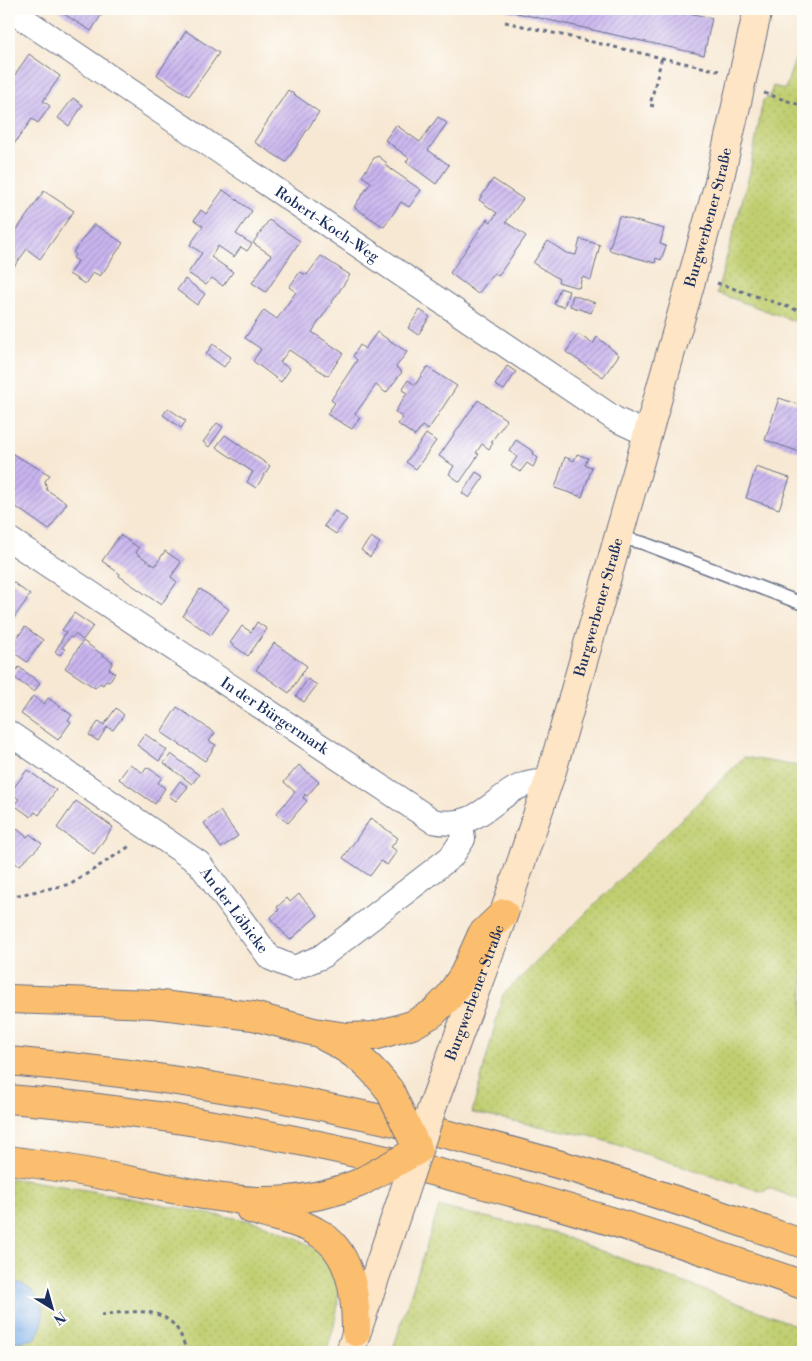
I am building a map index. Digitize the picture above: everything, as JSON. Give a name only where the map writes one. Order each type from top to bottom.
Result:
[{"type":"highway","points":[[9,999],[153,1004],[252,1016],[314,1032],[347,1037],[374,1036],[412,1025],[433,1013],[449,997],[464,974],[482,934],[504,913]]},
{"type":"highway","points":[[228,1200],[290,1201],[314,1198],[358,1183],[418,1150],[390,1091],[365,1061],[348,1048],[314,1032]]},
{"type":"highway","points":[[9,1062],[104,1071],[187,1083],[382,1120],[469,1141],[606,1180],[803,1244]]},
{"type":"highway","points":[[9,1099],[112,1110],[199,1123],[369,1156],[595,1216],[803,1285]]},
{"type":"highway","points":[[9,1160],[44,1164],[228,1200],[315,1231],[328,1240],[346,1264],[352,1282],[356,1307],[353,1342]]},
{"type":"main road","name":"Burgwerbener Straße","points":[[353,1342],[433,1105],[504,913],[549,783],[718,186],[758,9]]},
{"type":"street","name":"Robert-Koch-Weg","points":[[9,9],[615,419],[648,432]]},
{"type":"street","name":"In der Bürgermark","points":[[9,540],[433,821],[449,825],[461,822],[473,818],[510,791],[527,783],[534,781],[549,783]]},
{"type":"street","name":"An der Löbicke","points":[[9,733],[199,864],[270,958],[294,968],[321,957],[451,857],[463,839],[461,822]]},
{"type":"lane","points":[[619,537],[643,543],[803,604]]},
{"type":"path","points":[[505,22],[662,57],[740,82],[803,106]]},
{"type":"path","points":[[654,106],[650,105],[662,57]]},
{"type":"path","points":[[693,275],[803,312]]},
{"type":"path","points":[[9,896],[71,884],[152,832]]},
{"type":"path","points":[[101,1315],[146,1311],[168,1318],[183,1339],[186,1352]]},
{"type":"green space","points":[[803,36],[803,324],[717,293],[750,172],[763,100],[769,98],[773,86],[785,89]]},
{"type":"green space","points":[[744,757],[803,767],[803,1201],[769,1188],[763,1192],[590,1136],[472,1113],[503,995]]},
{"type":"green space","points":[[9,1178],[58,1185],[247,1220],[282,1231],[300,1240],[325,1257],[335,1274],[338,1303],[332,1334],[326,1352],[9,1352]]},
{"type":"green space","points":[[439,1207],[549,1231],[803,1328],[803,1352],[392,1352]]},
{"type":"water","points":[[9,1280],[29,1288],[36,1294],[40,1302],[43,1310],[43,1319],[35,1339],[9,1343]]},
{"type":"building","points":[[61,9],[105,9],[91,31],[59,11]]},
{"type":"building","points":[[671,9],[712,18],[704,55],[504,10]]},
{"type":"building","points":[[186,31],[219,53],[189,96],[157,75]]},
{"type":"building","points":[[29,54],[60,76],[43,101],[50,106],[38,123],[32,119],[9,151],[9,77],[12,79]]},
{"type":"building","points":[[288,90],[319,112],[286,162],[254,142]]},
{"type":"building","points":[[73,98],[83,105],[69,126],[58,118]]},
{"type":"building","points":[[438,117],[447,123],[428,150],[449,165],[436,184],[406,162],[409,158],[385,140],[396,125],[420,142]]},
{"type":"building","points":[[378,156],[387,163],[385,165],[421,190],[409,207],[401,202],[384,227],[354,207],[371,182],[362,176],[374,158]]},
{"type":"building","points":[[493,179],[523,199],[506,222],[526,236],[498,276],[494,273],[478,294],[450,273],[487,219],[491,222],[497,213],[479,200]]},
{"type":"building","points":[[223,190],[252,211],[236,234],[252,244],[247,251],[241,247],[234,257],[218,246],[211,257],[233,272],[223,286],[212,278],[206,285],[188,273],[202,253],[190,245],[203,226],[194,220],[201,210],[206,214]]},
{"type":"building","points":[[44,191],[74,211],[40,259],[27,249],[10,272],[9,241]]},
{"type":"building","points":[[619,216],[664,229],[660,244],[666,246],[661,260],[656,258],[655,263],[609,250]]},
{"type":"building","points":[[269,220],[300,241],[266,292],[252,283],[271,255],[253,243]]},
{"type":"building","points":[[94,224],[123,243],[100,276],[93,272],[85,284],[69,274],[78,261],[73,258],[75,254],[73,252]]},
{"type":"building","points":[[580,239],[600,245],[591,280],[582,277],[579,288],[558,282],[559,279],[533,263],[548,241],[566,253],[576,255]]},
{"type":"building","points":[[321,256],[350,275],[312,332],[343,353],[328,376],[289,350],[280,362],[290,369],[281,382],[253,361],[261,349],[245,338],[264,310],[277,319],[296,292],[289,287],[300,272],[307,275]]},
{"type":"building","points":[[185,279],[205,294],[197,305],[177,290]]},
{"type":"building","points":[[560,288],[569,291],[564,307],[554,304]]},
{"type":"building","points":[[573,295],[595,303],[591,313],[570,306]]},
{"type":"building","points":[[420,310],[430,317],[418,335],[408,328]]},
{"type":"building","points":[[377,332],[407,352],[396,367],[402,372],[386,393],[376,385],[355,414],[360,418],[352,429],[327,414],[335,403],[331,400],[357,360],[353,356],[360,345],[365,349]]},
{"type":"building","points":[[578,334],[593,344],[597,337],[619,355],[603,377],[566,352]]},
{"type":"building","points":[[213,344],[231,357],[224,367],[206,354]]},
{"type":"building","points":[[507,366],[516,372],[504,390],[495,385]]},
{"type":"building","points":[[427,367],[457,386],[428,430],[422,426],[415,436],[398,424],[403,418],[395,412],[407,393],[402,390],[408,380],[415,385]]},
{"type":"building","points":[[779,398],[803,406],[801,431],[803,432],[803,444],[800,452],[765,440]]},
{"type":"building","points":[[478,400],[507,420],[491,442],[493,443],[489,449],[482,444],[476,453],[479,454],[460,482],[449,474],[454,466],[439,456]]},
{"type":"building","points":[[168,408],[186,421],[181,428],[163,415]]},
{"type":"building","points":[[217,423],[223,427],[209,447],[203,442]]},
{"type":"building","points":[[426,434],[436,441],[416,469],[406,462]]},
{"type":"building","points":[[225,435],[270,466],[256,488],[247,482],[253,472],[216,447]]},
{"type":"building","points":[[516,440],[534,452],[533,454],[538,458],[533,467],[527,463],[520,472],[511,466],[517,457],[509,451]]},
{"type":"building","points":[[11,453],[50,475],[45,481],[47,490],[67,503],[49,530],[9,502],[9,495],[13,490],[9,487],[9,457]]},
{"type":"building","points":[[577,454],[588,458],[585,465],[592,467],[582,497],[555,488],[565,457],[574,461]]},
{"type":"building","points":[[756,467],[790,478],[779,509],[746,498]]},
{"type":"building","points":[[476,472],[484,477],[469,498],[462,493]]},
{"type":"building","points":[[335,511],[347,519],[336,534],[324,526]]},
{"type":"building","points":[[120,535],[139,548],[136,553],[155,566],[165,551],[181,562],[171,577],[177,582],[161,605],[119,576],[120,574],[102,561]]},
{"type":"building","points":[[371,537],[380,543],[370,557],[361,550]]},
{"type":"building","points":[[9,579],[30,595],[11,622],[9,620]]},
{"type":"building","points":[[200,589],[229,609],[211,635],[183,616]]},
{"type":"building","points":[[74,613],[93,626],[83,640],[75,634],[72,638],[70,637],[62,648],[65,649],[60,655],[55,652],[66,632],[62,630]]},
{"type":"building","points":[[257,622],[267,629],[248,656],[230,643],[242,626],[251,632]]},
{"type":"building","points":[[25,627],[43,640],[27,662],[9,649]]},
{"type":"building","points":[[83,641],[113,662],[109,669],[115,673],[109,682],[106,681],[103,685],[100,683],[95,688],[65,668]]},
{"type":"building","points":[[274,643],[307,666],[289,693],[256,670]]},
{"type":"building","points":[[19,667],[40,683],[34,692],[12,676]]},
{"type":"building","points":[[308,679],[317,685],[304,702],[296,696]]},
{"type":"building","points":[[33,696],[44,704],[48,698],[72,715],[68,720],[71,722],[58,740],[21,714]]},
{"type":"building","points":[[177,707],[215,733],[209,741],[216,745],[205,761],[161,732]]},
{"type":"building","points":[[116,708],[124,715],[113,730],[107,727],[98,741],[89,735],[99,721],[104,725]]},
{"type":"building","points":[[145,734],[167,750],[159,761],[137,745]]},
{"type":"building","points":[[171,754],[199,775],[192,784],[164,763]]},
{"type":"building","points":[[130,764],[143,773],[147,767],[162,777],[158,783],[165,788],[155,804],[119,779]]},
{"type":"building","points":[[299,765],[319,782],[307,796],[305,794],[303,798],[307,801],[288,823],[276,814],[295,792],[284,782]]},
{"type":"building","points":[[27,770],[56,790],[39,815],[35,812],[31,817],[14,805],[19,799],[10,793]]},
{"type":"building","points":[[180,781],[188,787],[176,801],[169,796]]},
{"type":"building","points":[[76,801],[113,827],[94,854],[57,828]]},
{"type":"building","points":[[220,811],[238,836],[221,848],[204,823]]},
{"type":"building","points":[[371,818],[398,838],[391,847],[397,851],[387,865],[381,861],[370,876],[343,858]]},
{"type":"building","points":[[17,829],[27,837],[30,834],[42,844],[19,866],[9,857],[9,840]]},
{"type":"building","points":[[299,894],[318,915],[290,940],[270,918],[279,910],[277,907],[287,898],[290,902]]}]
